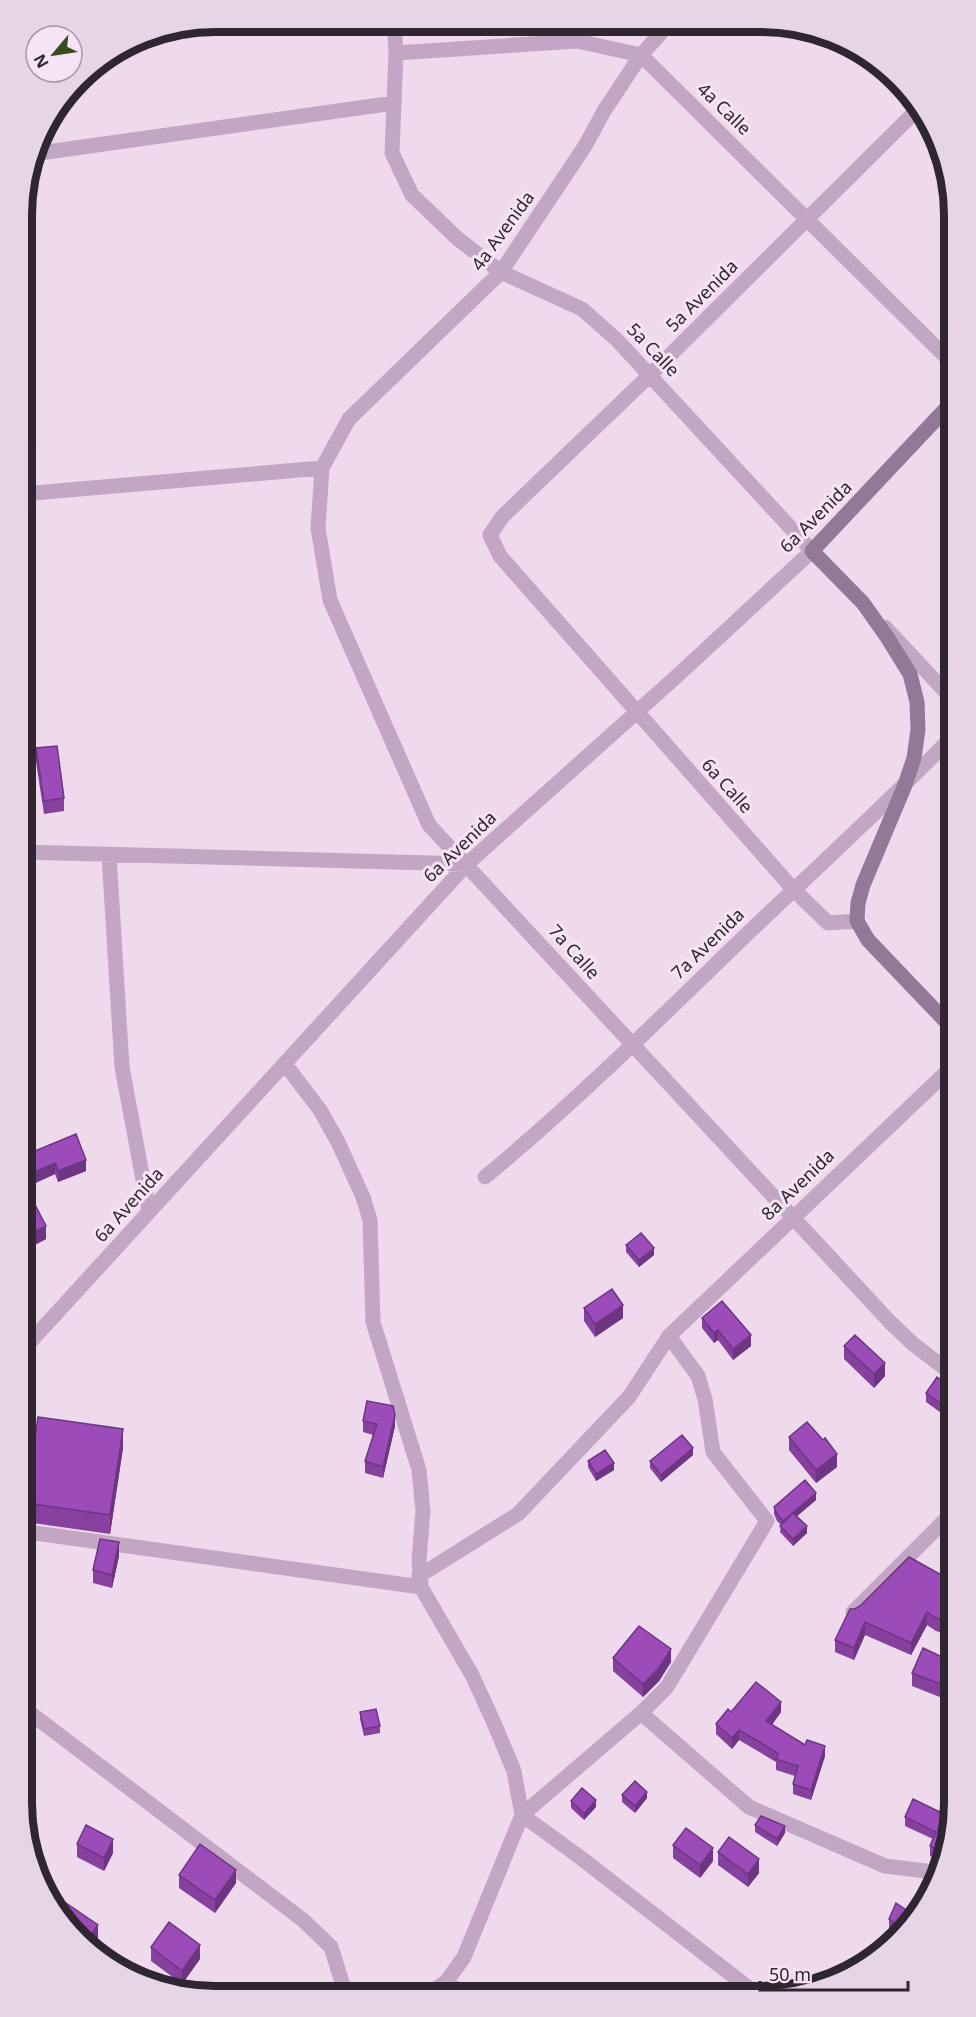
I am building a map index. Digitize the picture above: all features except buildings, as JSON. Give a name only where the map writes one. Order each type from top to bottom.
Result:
[{"type":"street","name":"5a Calle","points":[[395,32],[396,53],[392,153],[412,195],[458,239],[501,272],[582,309],[617,340],[944,690]]},
{"type":"street","name":"4a Avenida","points":[[322,468],[348,419],[501,272],[585,146],[604,111],[641,55],[662,32]]},
{"type":"street","points":[[396,53],[577,41],[641,55]]},
{"type":"street","name":"4a Calle","points":[[641,55],[944,355]]},
{"type":"street","points":[[42,153],[394,103]]},
{"type":"street","name":"5a Avenida","points":[[490,535],[502,516],[651,374],[914,112]]},
{"type":"street","name":"6a Avenida","points":[[32,1340],[467,864],[812,551],[944,411]]},
{"type":"street","points":[[32,493],[322,468]]},
{"type":"street","name":"7a Calle","points":[[322,468],[318,528],[330,600],[429,825],[889,1321],[913,1344],[944,1368]]},
{"type":"street","name":"6a Calle","points":[[490,535],[500,556],[793,889],[828,923],[857,921]]},
{"type":"street","points":[[863,603],[902,658],[910,674],[917,702],[918,730],[914,758],[905,785],[863,885],[858,903],[857,921],[868,940],[944,1019]]},
{"type":"street","name":"7a Avenida","points":[[485,1177],[540,1132],[944,745]]},
{"type":"street","points":[[32,852],[467,864]]},
{"type":"street","points":[[109,855],[122,1067],[150,1212]]},
{"type":"street","points":[[285,1064],[320,1110],[338,1142],[367,1209],[370,1221],[373,1322],[413,1449],[420,1480],[423,1511],[420,1582],[472,1675],[494,1723],[514,1771],[522,1815],[746,1986]]},
{"type":"street","name":"8a Avenida","points":[[420,1582],[518,1514],[629,1397],[669,1336],[944,1074]]},
{"type":"street","points":[[440,1986],[446,1982],[464,1957],[522,1815],[668,1687],[767,1521],[713,1452],[705,1399],[698,1376],[669,1336]]},
{"type":"street","points":[[853,1612],[944,1521]]},
{"type":"street","points":[[32,1532],[420,1582]]},
{"type":"street","points":[[641,1713],[749,1807],[885,1866],[931,1874]]},
{"type":"street","points":[[32,1714],[303,1920],[331,1947],[343,1986]]},
{"type":"street","points":[[446,1982],[452,1986]]}]
